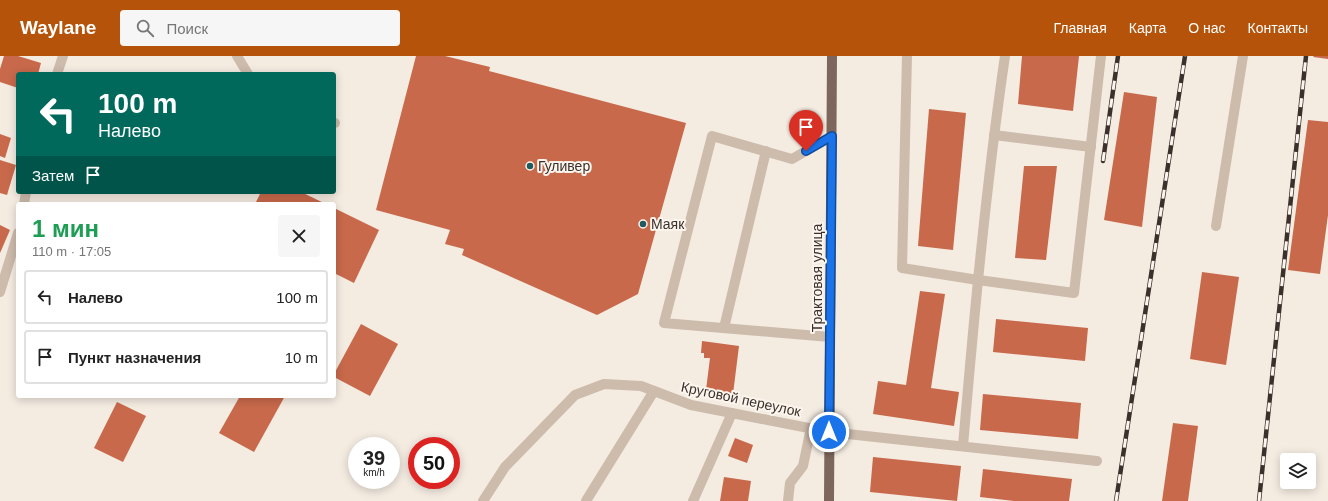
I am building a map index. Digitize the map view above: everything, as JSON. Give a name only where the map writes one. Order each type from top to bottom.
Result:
[{"type":"main road","name":"Трактовая улица","points":[[829,501],[832,56]]},
{"type":"street","points":[[58,72],[63,56]]},
{"type":"street","points":[[237,56],[247,72]]},
{"type":"street","points":[[906,56],[902,268],[1074,293],[1102,56]]},
{"type":"street","points":[[962,446],[978,280],[994,135],[1005,56]]},
{"type":"street","points":[[1216,226],[1243,56]]},
{"type":"street","points":[[994,135],[1091,147]]},
{"type":"street","points":[[830,338],[664,323],[712,136],[792,159],[832,136]]},
{"type":"street","points":[[724,328],[766,151]]},
{"type":"street","points":[[0,292],[16,240]]},
{"type":"street","name":"Круговой переулок","points":[[484,501],[506,468],[575,395],[604,384],[641,386],[691,405],[829,432],[1097,461]]},
{"type":"street","points":[[586,501],[654,391]]},
{"type":"street","points":[[693,501],[732,413]]},
{"type":"street","points":[[788,501],[790,483],[803,466],[811,428]]},
{"type":"building","points":[[4,56],[18,56],[41,63],[39,72],[16,72],[16,87],[0,82],[0,69]]},
{"type":"building","name":"Гуливер","points":[[416,56],[445,56],[490,67],[489,71],[686,123],[638,294],[597,315],[462,255],[464,249],[445,244],[450,230],[376,210]]},
{"type":"building","points":[[1022,56],[1079,56],[1073,111],[1018,104]]},
{"type":"building","points":[[1328,56],[1328,59],[1313,57]]},
{"type":"building","points":[[1124,92],[1157,97],[1142,227],[1104,220]]},
{"type":"building","points":[[929,109],[966,113],[953,250],[918,246]]},
{"type":"building","points":[[1308,120],[1328,122],[1328,215],[1320,274],[1288,270]]},
{"type":"building","points":[[0,134],[11,138],[5,158],[0,156]]},
{"type":"building","points":[[0,160],[16,165],[7,195],[0,193]]},
{"type":"building","points":[[1024,166],[1057,166],[1046,260],[1015,258]]},
{"type":"building","points":[[260,194],[305,194],[322,202],[256,202]]},
{"type":"building","points":[[336,209],[379,230],[354,283],[336,274]]},
{"type":"building","points":[[0,225],[10,230],[0,253]]},
{"type":"building","points":[[1202,272],[1239,277],[1226,365],[1190,359]]},
{"type":"building","points":[[920,291],[945,294],[931,388],[959,392],[954,426],[873,414],[878,381],[906,385]]},
{"type":"building","points":[[996,319],[1088,328],[1085,361],[993,352]]},
{"type":"building","points":[[361,324],[398,344],[370,396],[336,378],[336,370]]},
{"type":"building","points":[[702,341],[739,346],[733,394],[706,390],[710,358],[704,358],[704,353],[701,353]]},
{"type":"building","points":[[983,394],[1081,403],[1078,439],[980,430]]},
{"type":"building","points":[[239,398],[284,398],[254,452],[219,433]]},
{"type":"building","points":[[117,402],[146,416],[123,462],[94,448]]},
{"type":"building","points":[[1173,423],[1198,426],[1188,501],[1162,501]]},
{"type":"building","points":[[735,438],[753,445],[747,463],[728,456]]},
{"type":"building","points":[[873,457],[961,466],[957,501],[870,492]]},
{"type":"building","points":[[983,469],[1072,479],[1069,501],[1014,501],[980,497]]},
{"type":"building","points":[[724,477],[751,481],[748,501],[720,501]]},
{"type":"railway","points":[[1103,161],[1118,56]]},
{"type":"railway","points":[[1116,501],[1185,56]]},
{"type":"railway","points":[[1259,501],[1306,56]]},
{"type":"place","name":"Гуливер","points":[[530,166]]},
{"type":"place","name":"Маяк","points":[[643,224]]},
{"type":"route","points":[[806,151],[832,136],[829,432]]}]
